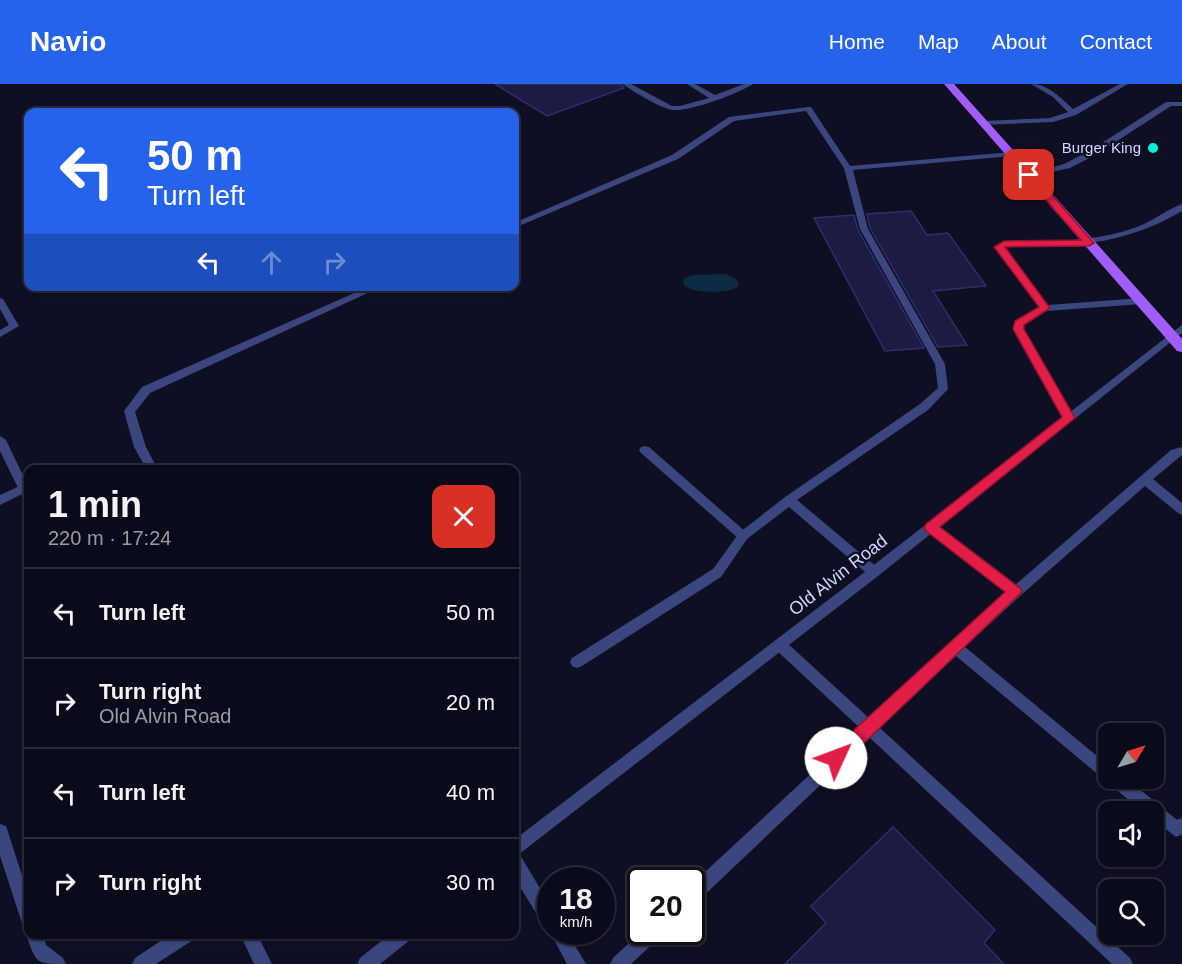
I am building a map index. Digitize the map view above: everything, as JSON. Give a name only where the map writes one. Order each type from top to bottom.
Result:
[{"type":"main road","points":[[949,84],[1141,301],[1177,332],[1182,348]]},
{"type":"street","points":[[626,84],[671,108],[680,108],[715,98],[750,84]]},
{"type":"street","points":[[690,84],[715,98]]},
{"type":"street","points":[[1034,84],[1055,96],[1073,113]]},
{"type":"street","points":[[984,123],[1050,120],[1073,113],[1125,84]]},
{"type":"street","points":[[1029,175],[1067,166],[1094,152],[1169,104],[1182,104]]},
{"type":"street","points":[[519,224],[675,157],[732,119],[808,108],[848,168],[864,229],[940,364],[943,389],[924,407],[789,500],[743,536],[717,573],[577,662]]},
{"type":"street","points":[[848,168],[1011,154]]},
{"type":"street","points":[[1045,308],[1000,250],[1000,244],[1089,243],[1145,230],[1182,207]]},
{"type":"street","points":[[150,465],[140,447],[129,411],[146,390],[368,291]]},
{"type":"street","points":[[0,301],[14,326],[0,334]]},
{"type":"street","points":[[1069,418],[1018,329],[1019,324],[1045,308],[1141,301]]},
{"type":"street","name":"Old Alvin Road","points":[[519,846],[931,528],[1177,332]]},
{"type":"street","points":[[0,440],[24,489]]},
{"type":"street","points":[[645,450],[743,536]]},
{"type":"street","points":[[705,883],[1015,592],[1175,453],[1182,452]]},
{"type":"street","points":[[1145,479],[1182,510]]},
{"type":"street","points":[[0,500],[24,494]]},
{"type":"street","points":[[789,500],[874,572]]},
{"type":"street","points":[[931,528],[1015,592]]},
{"type":"street","points":[[780,645],[1124,964]]},
{"type":"street","points":[[956,648],[1098,766]]},
{"type":"street","points":[[1127,789],[1176,829],[1182,826]]},
{"type":"street","points":[[0,832],[24,905]]},
{"type":"street","points":[[519,869],[537,899]]},
{"type":"street","points":[[36,939],[40,951],[57,964]]},
{"type":"street","points":[[141,964],[179,939]]},
{"type":"street","points":[[250,939],[263,964]]},
{"type":"street","points":[[366,964],[398,939]]},
{"type":"street","points":[[566,945],[577,964]]},
{"type":"street","points":[[619,964],[639,945]]},
{"type":"water","points":[[725,274],[737,279],[739,286],[734,289],[711,292],[695,290],[684,285],[683,279],[692,275]]},
{"type":"building","points":[[495,84],[621,84],[624,88],[547,116]]},
{"type":"building","points":[[911,211],[927,235],[948,233],[986,286],[933,291],[967,345],[938,347],[870,228],[867,214]]},
{"type":"building","points":[[854,215],[858,230],[924,348],[885,351],[814,218]]},
{"type":"building","points":[[893,827],[995,930],[984,943],[1004,964],[785,964],[826,923],[811,906]]},
{"type":"place","name":"Burger King","points":[[1153,148]]},
{"type":"route","points":[[836,758],[1015,592],[931,528],[1069,418],[1018,329],[1019,324],[1045,308],[999,247],[1000,244],[1089,243],[1029,175]]}]
